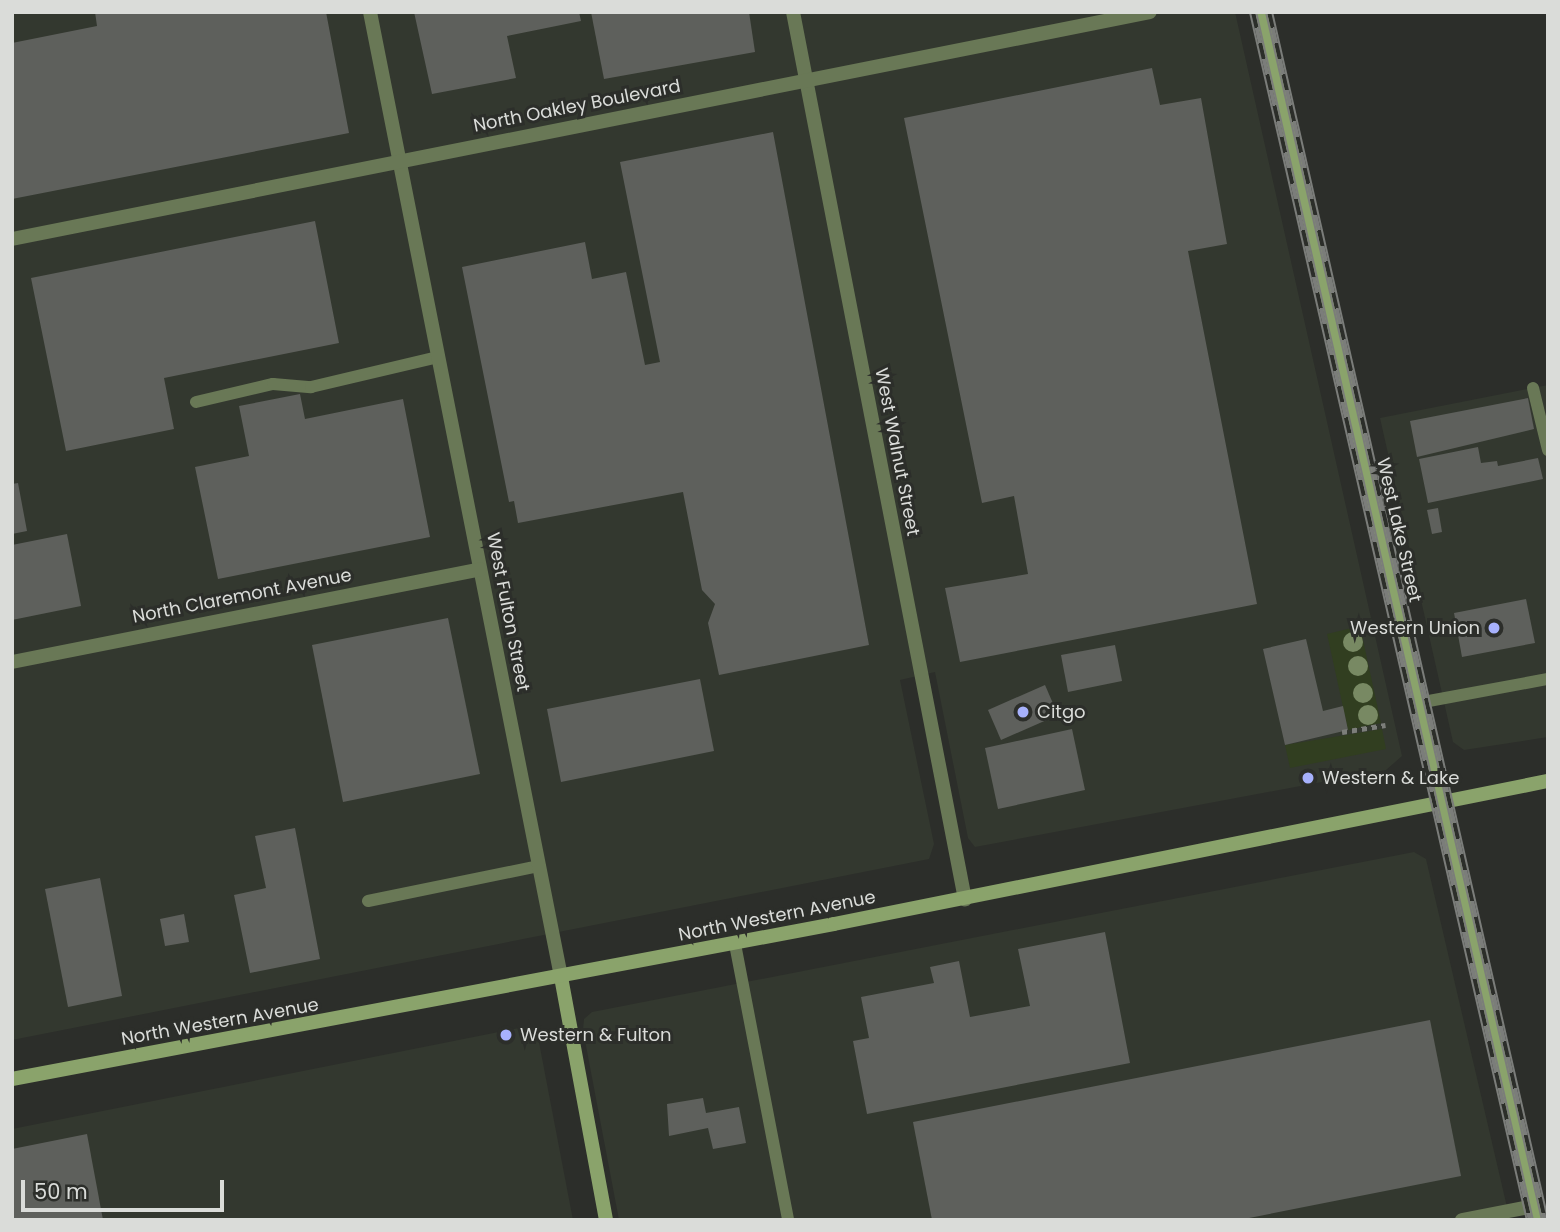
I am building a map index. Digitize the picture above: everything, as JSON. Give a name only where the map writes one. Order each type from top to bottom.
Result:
[{"type":"main road","name":"West Lake Street","points":[[1262,12],[1536,1213]]},
{"type":"main road","name":"North Western Avenue","points":[[12,1079],[735,944],[1548,781]]},
{"type":"main road","name":"West Fulton Street","points":[[561,977],[606,1220]]},
{"type":"street","name":"West Fulton Street","points":[[370,12],[561,977]]},
{"type":"street","name":"West Walnut Street","points":[[793,12],[965,899]]},
{"type":"street","name":"North Oakley Boulevard","points":[[12,239],[1150,12]]},
{"type":"street","name":"North Claremont Avenue","points":[[12,662],[480,569]]},
{"type":"street","points":[[1462,1220],[1536,1213]]},
{"type":"lane","points":[[196,402],[274,384],[311,387],[438,357]]},
{"type":"lane","points":[[1533,388],[1548,450]]},
{"type":"lane","points":[[1418,703],[1548,679]]},
{"type":"lane","points":[[368,901],[539,866]]},
{"type":"lane","points":[[735,944],[788,1220]]},
{"type":"path","points":[[1342,732],[1385,725]]},
{"type":"shaded area","points":[[12,12],[1235,12],[1402,756],[1386,770],[975,847],[968,838],[935,672],[900,680],[934,844],[929,859],[12,1040]]},
{"type":"shaded area","points":[[1548,385],[1548,737],[1464,750],[1453,742],[1380,418]]},
{"type":"shaded area","points":[[1414,852],[1426,859],[1510,1220],[619,1220],[583,1030],[584,1019],[592,1012]]},
{"type":"shaded area","points":[[524,1027],[538,1037],[573,1220],[12,1220],[12,1129]]},
{"type":"green space","points":[[1360,626],[1381,723],[1348,730],[1327,634]]},
{"type":"green space","points":[[1382,729],[1386,749],[1290,768],[1285,745]]},
{"type":"building","points":[[95,12],[326,12],[349,133],[12,199],[12,43],[97,26]]},
{"type":"building","points":[[414,12],[579,12],[581,21],[507,36],[516,78],[432,94]]},
{"type":"building","points":[[591,12],[749,12],[755,52],[604,79]]},
{"type":"building","points":[[1152,68],[1160,105],[1201,98],[1227,244],[1188,251],[1257,604],[960,662],[945,588],[1028,574],[1014,496],[982,503],[904,118]]},
{"type":"building","points":[[773,132],[869,645],[719,675],[708,623],[715,604],[702,590],[683,492],[518,523],[514,501],[509,502],[462,267],[585,242],[592,279],[626,272],[645,365],[660,362],[620,162]]},
{"type":"building","points":[[315,221],[339,343],[164,378],[174,429],[66,451],[31,278]]},
{"type":"building","points":[[300,394],[305,419],[403,399],[430,537],[218,579],[195,467],[249,456],[239,406]]},
{"type":"building","points":[[1528,398],[1534,429],[1417,457],[1410,421]]},
{"type":"building","points":[[1478,447],[1481,463],[1497,461],[1498,466],[1538,458],[1543,479],[1428,503],[1419,459]]},
{"type":"building","points":[[18,483],[27,531],[12,534],[12,484]]},
{"type":"building","points":[[1438,508],[1442,532],[1432,534],[1427,510]]},
{"type":"building","points":[[67,534],[81,606],[12,620],[12,545]]},
{"type":"building","name":"Western Union","points":[[1526,599],[1535,643],[1462,657],[1454,613]]},
{"type":"building","points":[[448,618],[480,774],[343,802],[312,645]]},
{"type":"building","points":[[1306,639],[1323,711],[1343,706],[1348,730],[1285,745],[1263,649]]},
{"type":"building","points":[[1115,645],[1122,681],[1068,692],[1061,655]]},
{"type":"building","points":[[700,679],[714,751],[561,782],[547,709]]},
{"type":"building","name":"Citgo","points":[[1045,685],[1058,715],[1001,740],[988,710]]},
{"type":"building","points":[[1072,729],[1085,790],[998,809],[985,748]]},
{"type":"building","points":[[295,828],[320,959],[250,973],[234,895],[266,888],[255,836]]},
{"type":"building","points":[[100,878],[122,996],[68,1007],[45,889]]},
{"type":"building","points":[[184,914],[189,942],[165,946],[160,919]]},
{"type":"building","points":[[1105,932],[1130,1063],[867,1114],[853,1041],[869,1038],[861,997],[934,983],[930,967],[959,961],[970,1017],[1030,1006],[1018,949]]},
{"type":"building","points":[[1430,1020],[1461,1176],[1239,1220],[932,1220],[913,1122]]},
{"type":"building","points":[[703,1098],[706,1113],[739,1107],[746,1143],[713,1149],[708,1128],[669,1136],[667,1104]]},
{"type":"building","points":[[87,1134],[103,1220],[12,1220],[12,1149]]},
{"type":"railway","points":[[1253,12],[1530,1220]]},
{"type":"railway","points":[[1269,12],[1545,1220]]},
{"type":"place","name":"Western Union","points":[[1494,628]]},
{"type":"place","name":"Citgo","points":[[1023,712]]},
{"type":"place","name":"Western & Lake","points":[[1308,778]]},
{"type":"place","name":"Western & Fulton","points":[[506,1035]]}]
